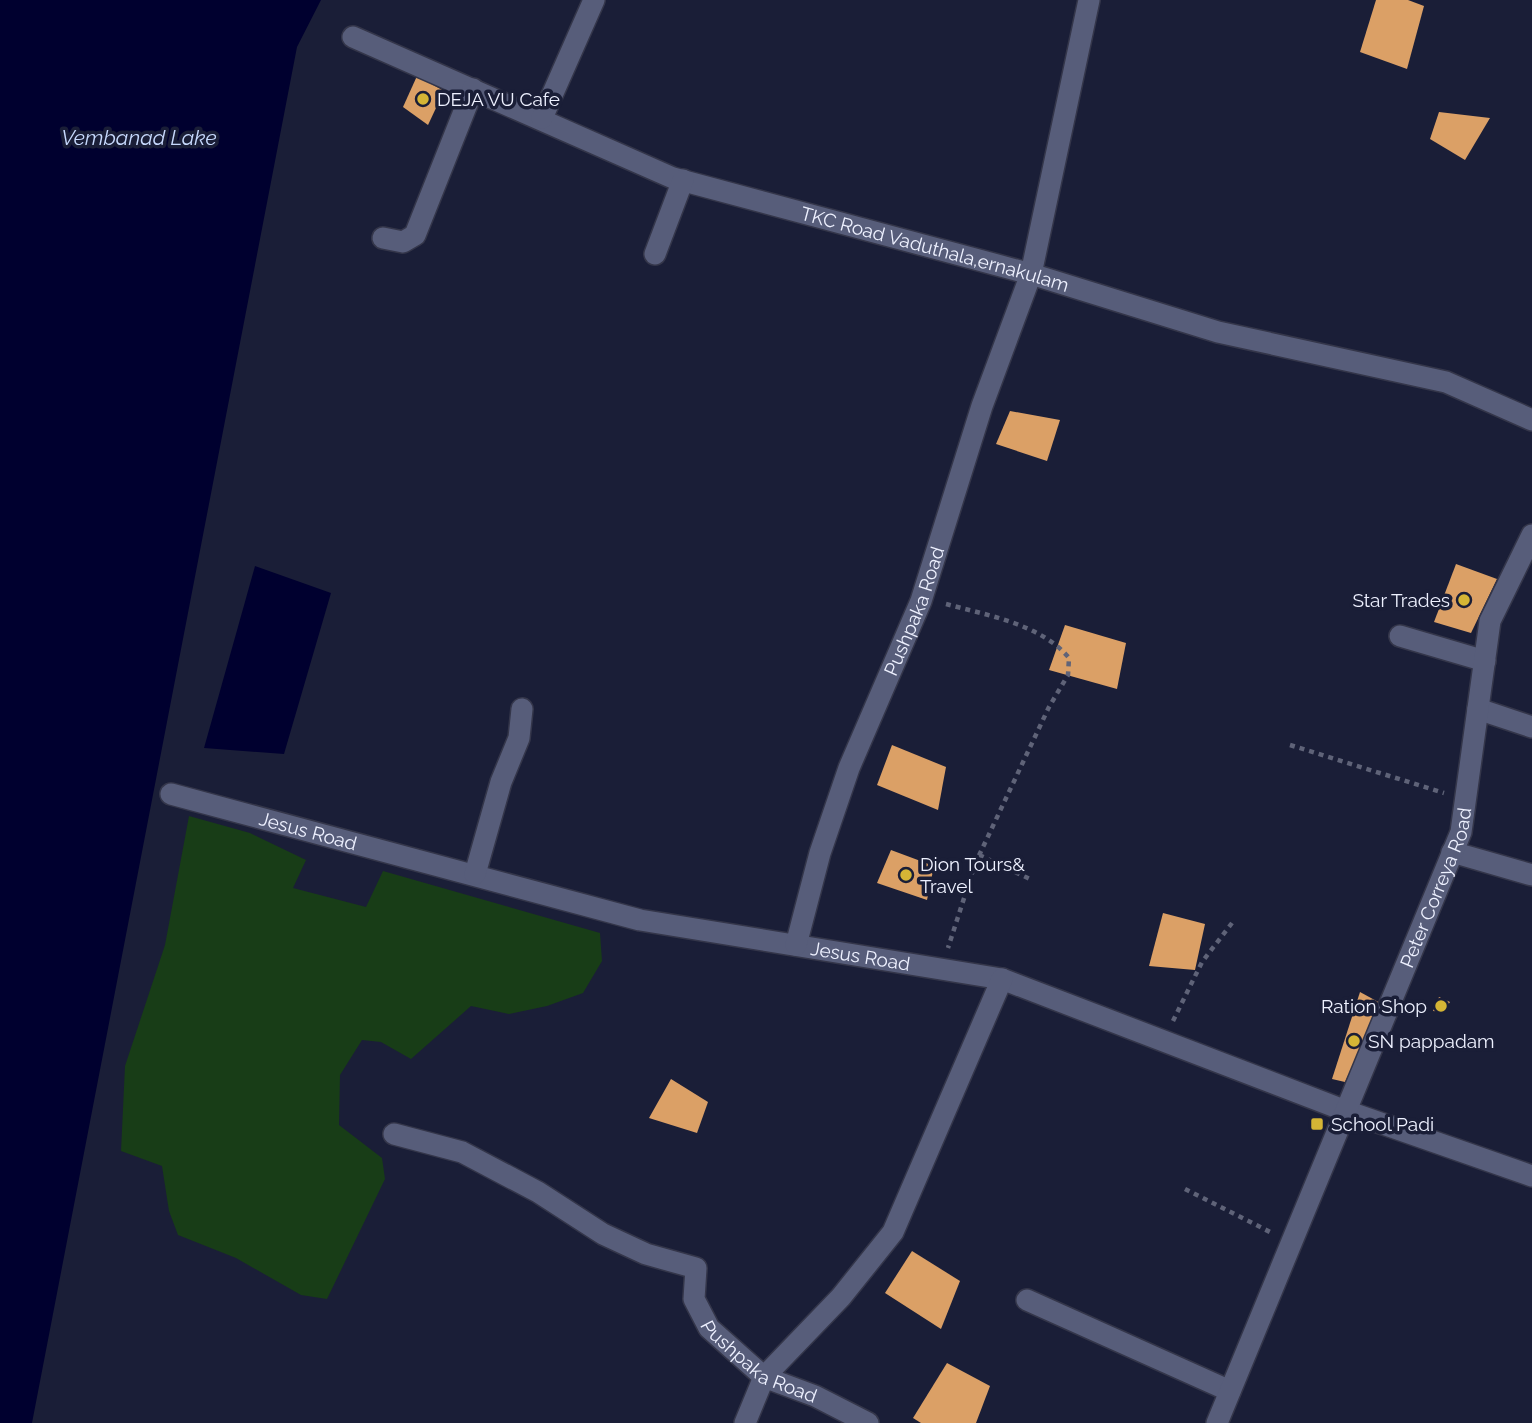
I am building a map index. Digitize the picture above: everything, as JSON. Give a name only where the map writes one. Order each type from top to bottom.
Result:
[{"type":"street","points":[[542,118],[594,0]]},
{"type":"street","name":"Pushpaka Road","points":[[796,945],[820,853],[849,768],[923,595],[982,406],[1031,274],[1089,0]]},
{"type":"street","name":"TKC Road Vaduthala,ernakulam","points":[[353,37],[683,180],[1031,274],[1218,332],[1446,382],[1532,420]]},
{"type":"street","points":[[383,238],[403,242],[415,235],[473,89]]},
{"type":"street","points":[[655,254],[683,180]]},
{"type":"street","name":"Peter Correya Road","points":[[1217,1423],[1461,832],[1490,621],[1525,566],[1532,535]]},
{"type":"street","points":[[1401,636],[1485,662]]},
{"type":"street","points":[[475,874],[501,782],[519,738],[522,709]]},
{"type":"street","points":[[1478,709],[1532,727]]},
{"type":"street","name":"Jesus Road","points":[[171,794],[428,866],[446,866],[640,920],[1002,979],[1346,1111],[1532,1176]]},
{"type":"street","points":[[1452,852],[1532,874]]},
{"type":"street","points":[[745,1423],[764,1377],[841,1297],[893,1233],[1002,979]]},
{"type":"street","name":"Pushpaka Road","points":[[394,1134],[462,1152],[538,1192],[603,1234],[646,1254],[696,1268],[694,1299],[709,1328],[764,1377],[815,1396],[868,1423]]},
{"type":"street","points":[[1027,1300],[1230,1391]]},
{"type":"path","points":[[923,595],[1035,633],[1058,644],[1069,658],[1068,676],[979,855],[948,947],[945,969]]},
{"type":"path","points":[[1290,745],[1465,800]]},
{"type":"path","points":[[979,855],[1032,880]]},
{"type":"path","points":[[1161,1040],[1202,962],[1232,923]]},
{"type":"path","points":[[1185,1189],[1292,1242]]},
{"type":"green space","points":[[189,816],[250,833],[306,860],[293,888],[366,907],[383,871],[600,933],[602,961],[583,993],[547,1006],[509,1014],[471,1006],[411,1059],[381,1042],[362,1040],[340,1075],[339,1125],[382,1158],[385,1179],[327,1299],[301,1295],[236,1258],[178,1235],[169,1211],[162,1166],[121,1151],[125,1066],[165,945]]},
{"type":"water","name":"Vembanad Lake","points":[[0,0],[321,0],[297,47],[32,1423],[0,1423]]},
{"type":"water","points":[[255,566],[331,593],[284,754],[204,748]]},
{"type":"building","points":[[1376,0],[1408,0],[1424,6],[1407,69],[1360,52]]},
{"type":"building","name":"DEJA VU Cafe","points":[[417,76],[444,91],[428,125],[403,107]]},
{"type":"building","points":[[1439,112],[1490,118],[1465,160],[1430,139]]},
{"type":"building","points":[[1010,411],[1060,420],[1047,461],[996,444]]},
{"type":"building","name":"Star Trades","points":[[1456,564],[1497,579],[1471,633],[1434,622]]},
{"type":"building","points":[[1065,625],[1126,643],[1117,689],[1049,670]]},
{"type":"building","points":[[892,745],[946,767],[938,810],[877,785]]},
{"type":"building","name":"Dion Tours& Travel","points":[[891,850],[934,866],[927,900],[877,883]]},
{"type":"building","points":[[1163,913],[1205,924],[1195,970],[1149,966]]},
{"type":"building","name":"SN pappadam","points":[[1360,992],[1382,1004],[1345,1082],[1332,1079]]},
{"type":"building","name":"Ration Shop","points":[[1439,997],[1450,1002],[1443,1012],[1433,1011]]},
{"type":"building","points":[[671,1079],[708,1102],[697,1133],[649,1118]]},
{"type":"building","points":[[912,1251],[960,1281],[941,1329],[885,1293]]},
{"type":"building","points":[[947,1363],[990,1386],[976,1423],[921,1423],[913,1418]]},
{"type":"place","name":"DEJA VU Cafe","points":[[423,99]]},
{"type":"place","name":"Star Trades","points":[[1464,600]]},
{"type":"place","name":"Dion Tours& Travel","points":[[906,875]]},
{"type":"place","name":"Ration Shop","points":[[1441,1006]]},
{"type":"place","name":"SN pappadam","points":[[1354,1041]]},
{"type":"place","name":"School Padi","points":[[1317,1124]]}]
